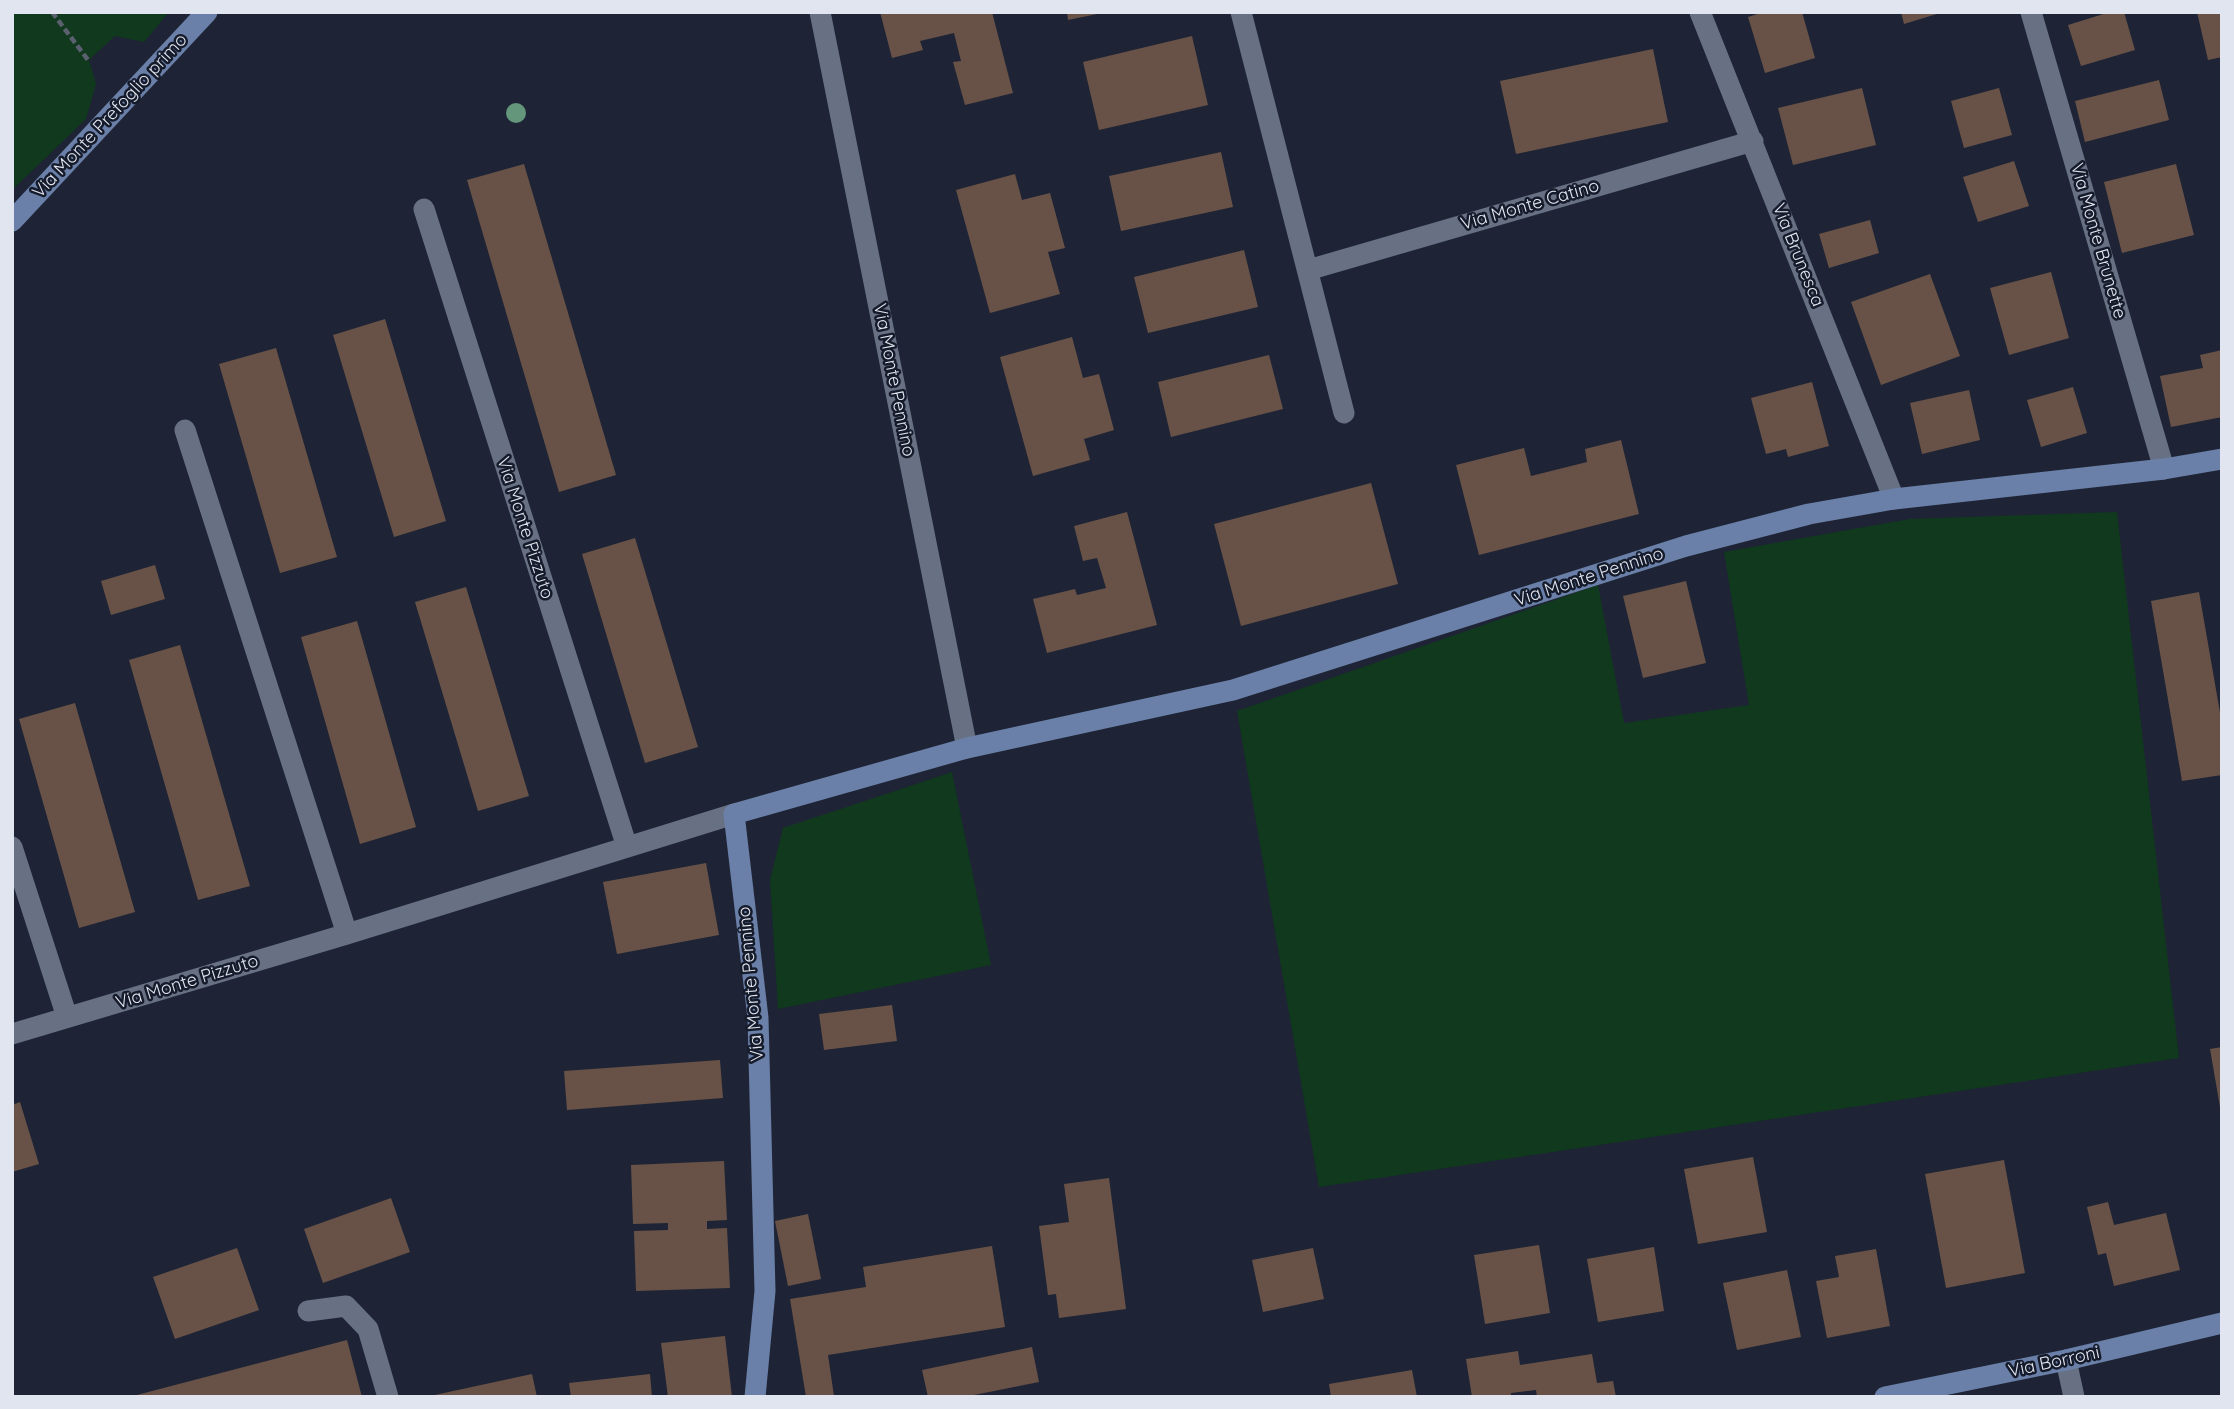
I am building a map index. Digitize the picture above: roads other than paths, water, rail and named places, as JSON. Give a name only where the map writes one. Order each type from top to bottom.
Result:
[{"type":"street","name":"Via Monte Prefoglio primo","points":[[12,220],[207,12]]},
{"type":"street","name":"Via Monte Pennino","points":[[820,12],[967,748]]},
{"type":"street","points":[[1241,12],[1343,413]]},
{"type":"street","name":"Via Brunesca","points":[[1700,12],[1894,499]]},
{"type":"street","name":"Via Monte Brunette","points":[[2031,12],[2164,469]]},
{"type":"street","name":"Via Monte Catino","points":[[1308,270],[1753,141]]},
{"type":"street","name":"Via Monte Pizzuto","points":[[424,209],[627,847]]},
{"type":"street","points":[[185,430],[347,934]]},
{"type":"street","name":"Via Monte Pennino","points":[[755,1397],[765,1291],[758,1018],[734,814],[967,748],[1233,690],[1686,546],[1809,514],[1894,499],[2164,469],[2222,459]]},
{"type":"street","name":"Via Monte Pizzuto","points":[[12,1034],[734,814]]},
{"type":"street","points":[[12,847],[67,1017]]},
{"type":"street","points":[[308,1311],[346,1306],[368,1329],[388,1397]]},
{"type":"street","name":"Via Borroni","points":[[1885,1397],[2066,1360],[2222,1323]]},
{"type":"street","points":[[2066,1360],[2074,1397]]}]
